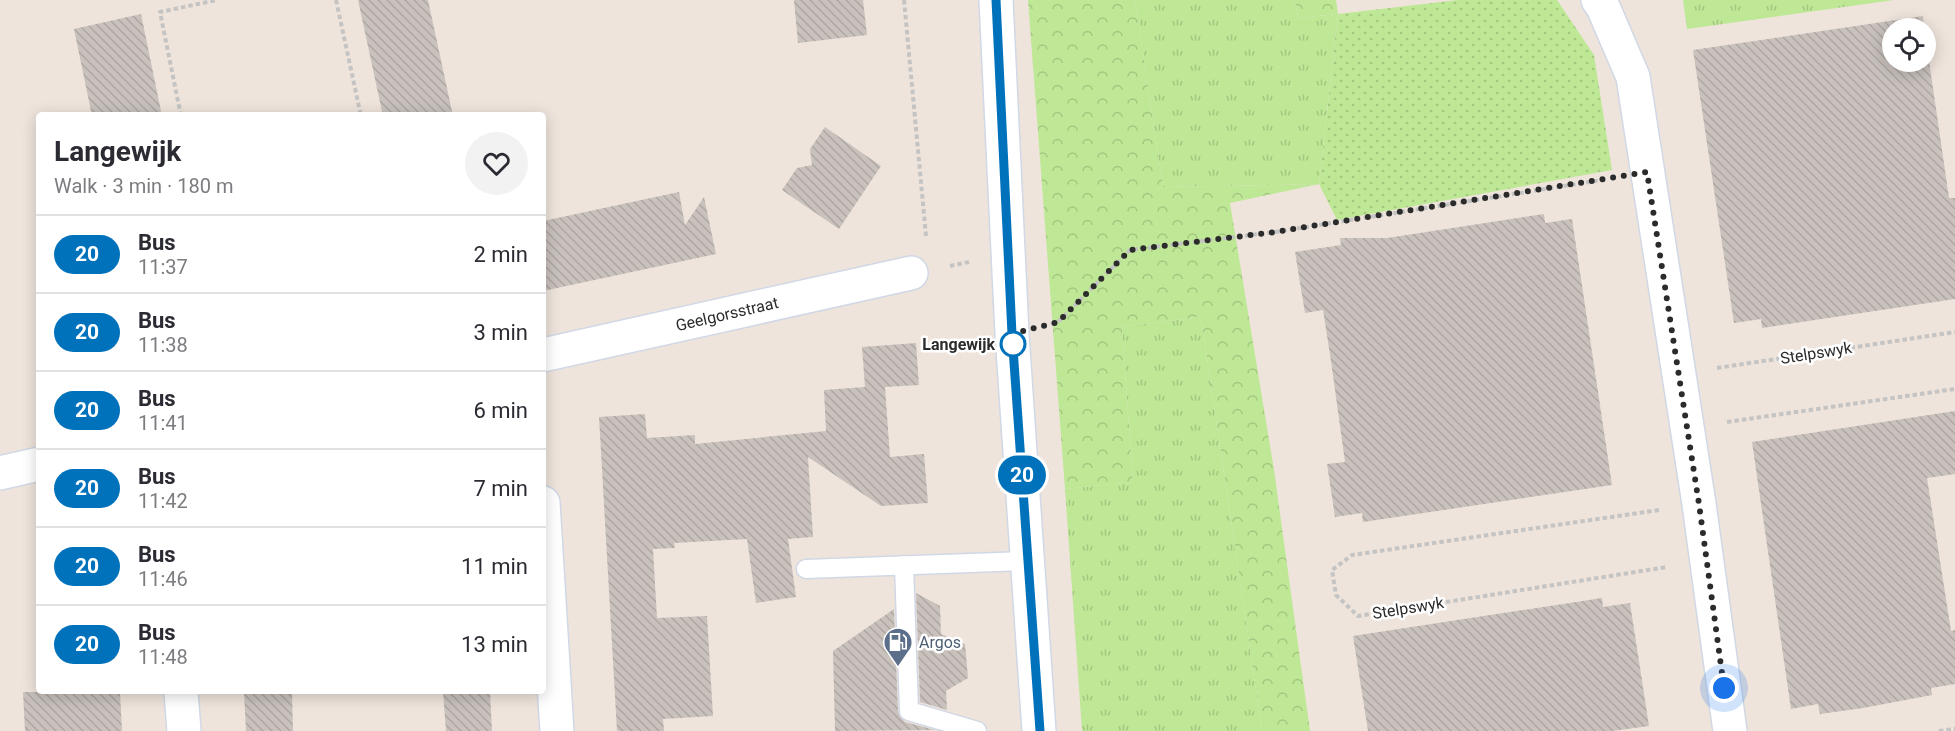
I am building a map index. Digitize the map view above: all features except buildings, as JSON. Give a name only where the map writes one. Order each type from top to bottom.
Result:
[{"type":"street","points":[[996,0],[1007,254],[1040,731]]},
{"type":"street","points":[[1598,0],[1633,77],[1685,428],[1699,504],[1730,731]]},
{"type":"street","name":"Geelgorsstraat","points":[[546,355],[920,272]]},
{"type":"street","points":[[0,473],[36,465]]},
{"type":"street","points":[[546,556],[556,731]]},
{"type":"street","points":[[181,694],[184,731]]},
{"type":"lane","points":[[806,568],[1028,561]]},
{"type":"lane","points":[[904,565],[909,711],[977,731]]},
{"type":"path","points":[[180,112],[160,12],[217,0]]},
{"type":"path","points":[[336,0],[360,112]]},
{"type":"path","points":[[904,0],[920,272],[1007,254]]},
{"type":"path","points":[[1012,334],[1058,322],[1130,250],[1275,232],[1647,172]]},
{"type":"path","name":"Stelpswyk","points":[[1677,374],[1955,332]]},
{"type":"path","points":[[1685,428],[1955,389]]},
{"type":"path","name":"Stelpswyk","points":[[1699,504],[1352,555],[1332,570],[1336,596],[1358,616],[1706,561]]},
{"type":"path","points":[[1939,731],[1955,729]]},
{"type":"green space","points":[[1028,0],[1135,0],[1163,187],[1319,184],[1230,203],[1274,470],[1310,731],[1262,731],[1201,317],[1122,327],[1133,482],[1065,489]]},
{"type":"green space","points":[[1135,0],[1295,0],[1298,18],[1338,14],[1319,184],[1163,187]]},
{"type":"green space","points":[[1295,0],[1336,0],[1338,14],[1298,18]]},
{"type":"green space","points":[[1458,0],[1557,0],[1594,55],[1612,170],[1337,220],[1319,184],[1338,14]]},
{"type":"green space","points":[[1683,0],[1894,0],[1687,29]]},
{"type":"green space","points":[[1201,317],[1262,731],[1082,731],[1065,489],[1133,482],[1122,327]]},
{"type":"bus line","name":"20","points":[[996,0],[1007,254],[1040,731]]},
{"type":"place","name":"Langewijk","points":[[1013,344]]},
{"type":"place","name":"Argos","points":[[898,668]]},
{"type":"route","points":[[1013,344],[1012,334],[1058,322],[1130,250],[1275,232],[1647,172],[1685,428],[1699,504],[1724,688]]}]
